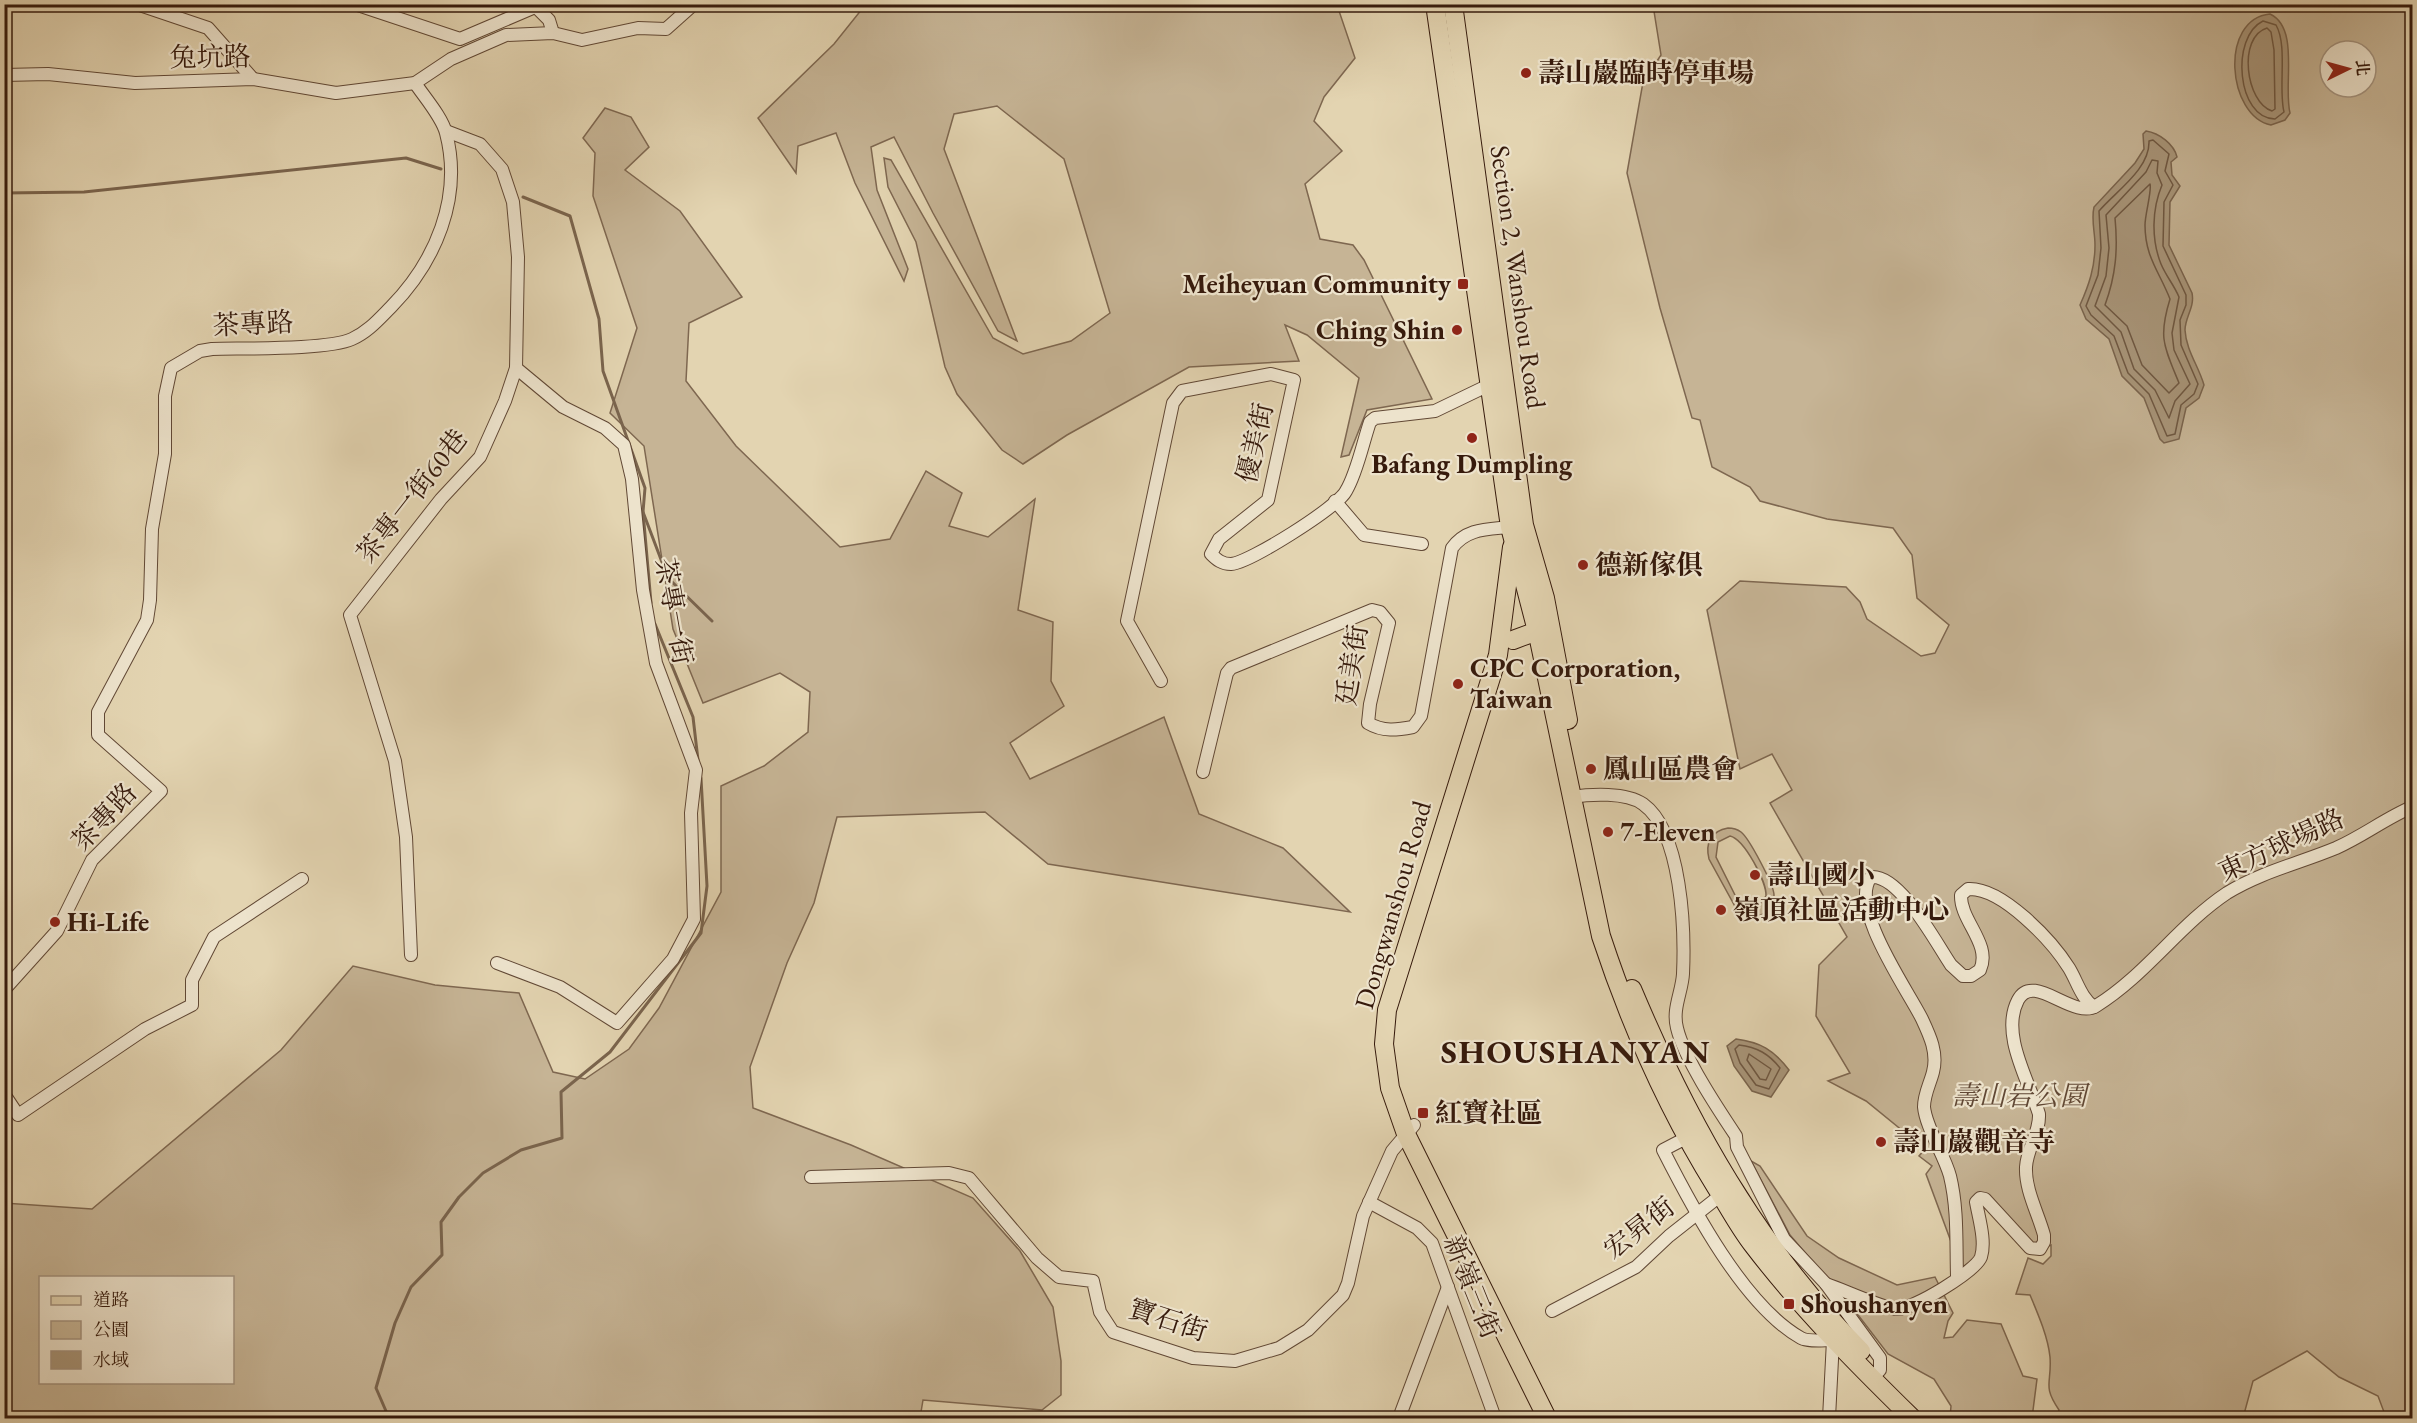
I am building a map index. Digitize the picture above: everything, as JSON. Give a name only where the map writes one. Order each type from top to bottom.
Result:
[{"type":"main road","name":"Section 2, Wanshou Road","points":[[1435,4],[1489,385],[1516,531],[1527,565]]},
{"type":"main road","name":"Section 2, Wanshou Road","points":[[1453,4],[1516,531]]},
{"type":"main road","name":"Dongwanshou Road","points":[[1516,531],[1498,655],[1387,1010],[1384,1044],[1390,1088],[1547,1419]]},
{"type":"main road","name":"Dongwanshou Road","points":[[1527,565],[1513,640],[1409,969],[1399,1009],[1396,1033],[1410,1129],[1560,1419]]},
{"type":"main road","points":[[1527,565],[1538,635],[1577,796],[1628,980],[1675,1086],[1699,1133],[1763,1234],[1837,1335]]},
{"type":"main road","points":[[1527,565],[1545,598],[1601,936],[1638,1037],[1686,1138],[1751,1242],[1837,1335],[1876,1374],[1928,1419]]},
{"type":"main road","points":[[1513,640],[1532,633],[1538,635]]},
{"type":"main road","points":[[1876,1374],[1912,1419]]},
{"type":"street","points":[[137,4],[208,28],[253,79]]},
{"type":"street","points":[[355,4],[460,39],[534,6],[549,21],[553,33]]},
{"type":"street","points":[[416,83],[431,70],[477,46],[506,35],[553,33],[582,40],[638,28],[666,29],[694,4]]},
{"type":"street","name":"兔坑路","points":[[4,75],[48,74],[135,82],[253,79],[336,93],[416,83]]},
{"type":"street","name":"茶專路","points":[[4,990],[57,931],[92,860],[161,791],[98,735],[98,712],[147,620],[150,600],[152,529],[165,454],[165,396],[171,368],[200,351],[310,345],[351,340],[371,327],[424,268],[441,230],[452,179],[446,131],[416,83]]},
{"type":"street","points":[[446,131],[480,144],[502,169],[513,202],[518,257],[516,368]]},
{"type":"street","name":"茶專一街60巷","points":[[411,955],[406,837],[395,761],[350,615],[441,499],[480,457],[505,401],[516,368]]},
{"type":"street","name":"茶專一街","points":[[496,963],[560,987],[617,1023],[673,959],[694,919],[691,813],[696,770],[656,663],[643,590],[632,479],[624,445],[605,429],[563,407],[516,368]]},
{"type":"street","name":"優美街","points":[[1161,681],[1127,621],[1173,403],[1182,391],[1270,374],[1294,380],[1268,500],[1219,539],[1211,554],[1219,561],[1229,564],[1242,562],[1265,550],[1346,493],[1370,422],[1375,418],[1435,411],[1489,385]]},
{"type":"street","points":[[1335,501],[1364,535],[1422,544]]},
{"type":"street","name":"廷美街","points":[[1203,772],[1227,673],[1231,668],[1372,610],[1380,612],[1389,623],[1370,704],[1368,723],[1377,728],[1394,730],[1413,727],[1421,716],[1452,548],[1466,534],[1476,530],[1516,531]]},
{"type":"street","points":[[1577,796],[1614,796],[1642,803],[1651,812],[1663,834],[1681,891],[1683,975],[1676,1013],[1677,1028],[1695,1068],[1736,1136],[1737,1147],[1778,1229],[1784,1239],[1826,1284],[1880,1358],[1876,1374]]},
{"type":"street","name":"東方球場路","points":[[2094,1007],[2130,982],[2226,894],[2247,882],[2337,847],[2412,807]]},
{"type":"street","points":[[1957,1276],[1953,1191],[1943,1155],[1929,1125],[1924,1106],[1934,1071],[1932,1041],[1875,932],[1867,895],[1869,880],[1871,877],[1881,878],[1897,887],[1951,965],[1962,976],[1971,976],[1980,970],[1983,956],[1962,907],[1961,895],[1968,888],[1974,888],[1996,897],[2045,936],[2069,969],[2087,1002],[2094,1007]]},
{"type":"street","points":[[4,1094],[18,1115],[145,1029],[192,1005],[192,980],[214,937],[302,879]]},
{"type":"street","points":[[1826,1284],[1897,1309],[1921,1303],[1957,1276],[1971,1269],[1980,1258],[1982,1239],[1976,1202],[1980,1198],[1990,1203],[2030,1248],[2040,1248],[2044,1242],[2026,1167],[2040,1126],[2039,1114],[2013,1035],[2013,1015],[2018,999],[2029,992],[2041,991],[2080,1009],[2094,1007]]},
{"type":"street","name":"寶石街","points":[[811,1177],[950,1173],[969,1178],[1037,1258],[1059,1277],[1093,1281],[1100,1312],[1113,1332],[1193,1358],[1235,1361],[1279,1348],[1308,1330],[1335,1305],[1348,1283],[1360,1225],[1369,1202],[1392,1151],[1410,1129]]},
{"type":"street","points":[[1686,1138],[1663,1150],[1695,1214],[1757,1302],[1802,1339],[1837,1335],[1829,1419]]},
{"type":"street","name":"宏昇街","points":[[1552,1311],[1636,1267],[1695,1214],[1721,1195]]},
{"type":"street","name":"新嶺三街","points":[[1369,1202],[1426,1234],[1448,1287],[1496,1419]]},
{"type":"street","points":[[1399,1419],[1448,1287]]},
{"type":"green space","points":[[866,4],[1337,5],[1355,58],[1324,97],[1314,121],[1342,151],[1305,184],[1320,239],[1353,245],[1364,260],[1432,399],[1367,410],[1349,455],[1341,457],[1359,378],[1307,335],[1285,325],[1299,361],[1189,367],[1067,435],[1023,464],[1002,450],[957,394],[945,367],[916,242],[888,187],[884,158],[891,160],[993,338],[1023,354],[1071,341],[1110,313],[1064,159],[997,106],[954,114],[944,149],[1017,341],[998,331],[894,137],[871,147],[877,190],[908,269],[904,281],[855,183],[836,133],[798,146],[796,173],[758,118],[834,44]]},
{"type":"green space","name":"壽山岩公園","points":[[1653,5],[2412,5],[2412,1418],[2379,1418],[2384,1412],[2378,1396],[2339,1377],[2307,1351],[2253,1381],[2243,1418],[2057,1418],[2059,1410],[2049,1389],[2050,1357],[2045,1334],[2030,1295],[2016,1294],[2028,1258],[2043,1264],[2051,1256],[2051,1245],[2040,1249],[1980,1198],[1982,1250],[1963,1274],[1926,1174],[1932,1166],[1919,1156],[1925,1149],[1866,1101],[1828,1081],[1850,1073],[1816,1016],[1819,965],[1847,937],[1770,803],[1792,790],[1772,754],[1740,769],[1707,610],[1740,581],[1846,587],[1860,602],[1867,619],[1921,656],[1935,653],[1949,625],[1917,598],[1912,555],[1893,528],[1827,519],[1760,501],[1750,487],[1712,467],[1700,420],[1692,418],[1660,308],[1627,173],[1643,82],[1661,55]]},
{"type":"green space","points":[[605,108],[631,117],[649,147],[625,170],[680,211],[742,297],[689,323],[686,381],[736,446],[840,547],[890,539],[926,471],[962,493],[949,526],[988,537],[1035,499],[1018,610],[1053,622],[1051,681],[1064,706],[1010,743],[1030,779],[1164,717],[1199,814],[1283,848],[1350,912],[1048,864],[985,812],[837,817],[814,903],[787,963],[750,1067],[753,1108],[851,1145],[973,1198],[1020,1251],[1053,1307],[1061,1361],[1061,1395],[1042,1410],[923,1400],[920,1418],[5,1418],[4,1203],[92,1209],[281,1050],[353,966],[435,985],[519,993],[553,1072],[585,1079],[629,1049],[659,1008],[721,892],[721,786],[764,766],[808,732],[810,692],[780,673],[703,703],[673,629],[644,446],[610,413],[637,328],[593,196],[595,153],[583,138]]},
{"type":"green space","points":[[1732,828],[1741,832],[1750,843],[1766,872],[1774,895],[1770,908],[1761,915],[1749,916],[1737,910],[1709,859],[1709,843],[1713,835]],"holes":[[[1730,836],[1736,839],[1754,862],[1763,881],[1766,896],[1757,908],[1747,908],[1739,903],[1716,857],[1718,842]]]},
{"type":"green space","points":[[1751,1161],[1760,1166],[1807,1236],[1839,1258],[1897,1285],[1935,1277],[1953,1313],[1948,1321],[1944,1338],[1953,1337],[1967,1320],[2001,1324],[2023,1376],[2037,1379],[2032,1418],[1950,1418],[1951,1406],[1934,1379],[1888,1354],[1855,1311],[1790,1235]]},
{"type":"water","points":[[2270,14],[2279,21],[2285,31],[2288,44],[2290,113],[2285,120],[2271,125],[2256,118],[2245,105],[2238,87],[2235,68],[2236,49],[2242,32],[2254,20]]},
{"type":"water","points":[[2146,131],[2165,140],[2173,148],[2177,157],[2171,162],[2172,175],[2180,186],[2170,202],[2169,245],[2192,293],[2193,298],[2185,330],[2190,351],[2204,385],[2199,398],[2186,408],[2179,439],[2164,443],[2160,439],[2144,398],[2122,376],[2109,339],[2086,319],[2080,305],[2089,283],[2094,261],[2094,207],[2135,163],[2144,149],[2143,134]]},
{"type":"water","points":[[1736,1039],[1766,1048],[1789,1070],[1771,1097],[1752,1091],[1734,1066],[1727,1046]]},
{"type":"waterway","points":[[4,193],[84,192],[406,158],[441,169]]},
{"type":"waterway","points":[[523,197],[570,216],[599,319],[603,371],[645,488],[643,512],[668,578],[712,621]]},
{"type":"waterway","points":[[643,512],[651,603]]},
{"type":"waterway","points":[[655,624],[693,717],[698,760]]},
{"type":"waterway","points":[[389,1418],[376,1388],[395,1323],[411,1287],[442,1255],[441,1222],[459,1197],[483,1173],[521,1150],[562,1138],[561,1092],[610,1052],[701,933],[707,886],[701,778]]},
{"type":"place","name":"壽山巖臨時停車場","points":[[1526,73]]},
{"type":"place","name":"Meiheyuan Community","points":[[1463,284]]},
{"type":"place","name":"Ching Shin","points":[[1457,330]]},
{"type":"place","name":"Bafang Dumpling","points":[[1472,438]]},
{"type":"place","name":"德新傢俱","points":[[1583,565]]},
{"type":"place","name":"CPC Corporation, Taiwan","points":[[1458,684]]},
{"type":"place","name":"鳳山區農會","points":[[1591,769]]},
{"type":"place","name":"7-Eleven","points":[[1608,832]]},
{"type":"place","name":"壽山國小","points":[[1755,875]]},
{"type":"place","name":"嶺頂社區活動中心","points":[[1721,910]]},
{"type":"place","name":"Hi-Life","points":[[55,922]]},
{"type":"place","name":"紅寶社區","points":[[1423,1113]]},
{"type":"place","name":"壽山巖觀音寺","points":[[1881,1142]]},
{"type":"place","name":"Shoushanyen","points":[[1789,1304]]},
{"type":"district","name":"SHOUSHANYAN","points":[[1576,1051]]}]
